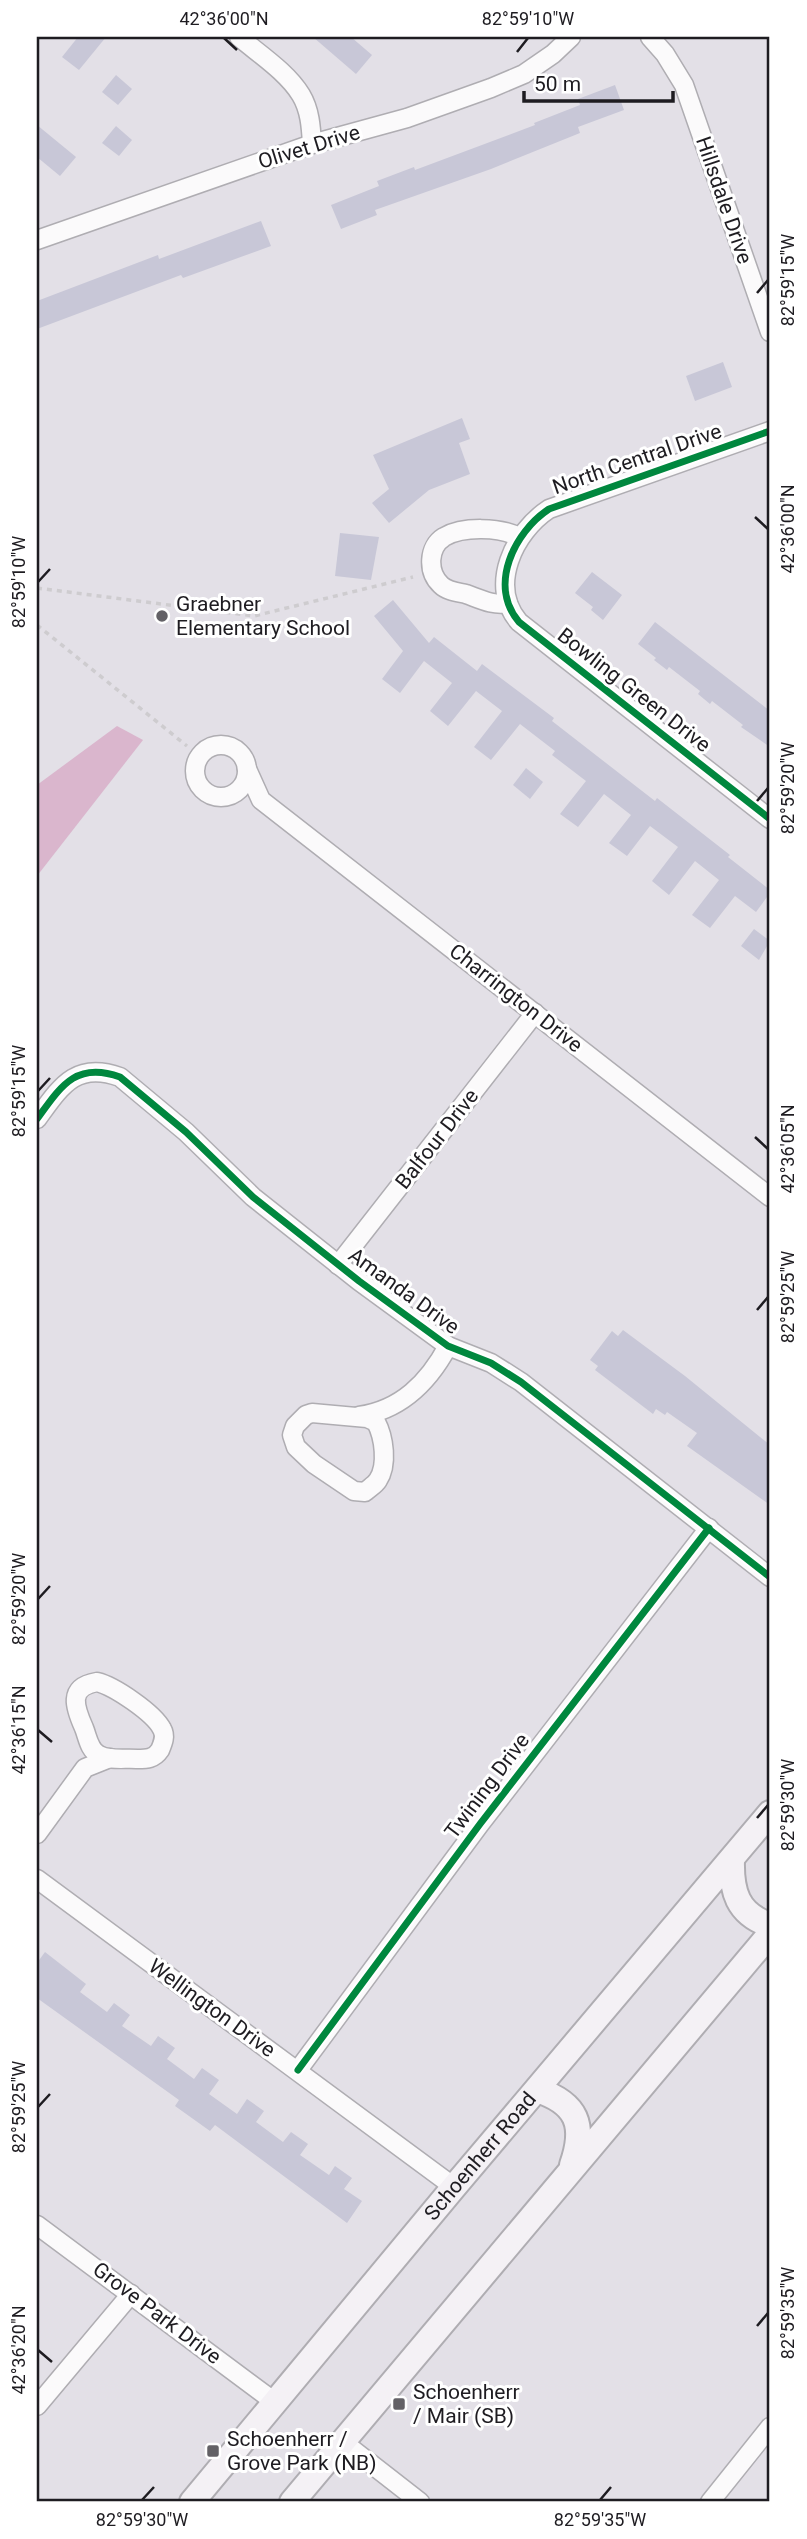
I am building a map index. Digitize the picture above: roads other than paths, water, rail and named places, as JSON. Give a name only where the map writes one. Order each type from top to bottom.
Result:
[{"type":"main road","name":"Schoenherr Road","points":[[192,2502],[770,1814]]},
{"type":"main road","points":[[732,1859],[731,1882],[736,1897],[752,1917],[770,1925]]},
{"type":"main road","points":[[292,2502],[770,1934]]},
{"type":"main road","points":[[537,2090],[562,2101],[572,2110],[579,2133],[578,2149],[570,2172]]},
{"type":"street","points":[[239,37],[284,75],[300,94],[310,118],[312,144]]},
{"type":"street","name":"Olivet Drive","points":[[37,240],[312,144],[407,118],[491,88],[524,74],[553,54],[571,37]]},
{"type":"street","name":"Hillsdale Drive","points":[[650,37],[665,54],[684,85],[770,332]]},
{"type":"street","name":"North Central Drive","points":[[508,603],[508,570],[519,537],[537,517],[549,509],[770,431]]},
{"type":"street","points":[[508,603],[492,604],[447,589],[434,575],[431,554],[437,543],[446,536],[462,532],[503,531],[519,537]]},
{"type":"street","name":"Bowling Green Drive","points":[[508,603],[511,613],[519,622],[770,819]]},
{"type":"street","name":"Charrington Drive","points":[[261,800],[213,796],[200,786],[196,770],[200,756],[216,746],[225,746],[240,753],[261,800],[770,1197]]},
{"type":"street","points":[[229,796],[243,786],[247,769]]},
{"type":"street","name":"Balfour Drive","points":[[338,1265],[535,1013]]},
{"type":"street","name":"Amanda Drive","points":[[37,1119],[67,1082],[77,1075],[90,1070],[120,1077],[186,1132],[253,1197],[338,1265],[448,1346],[491,1363],[521,1382],[770,1577]]},
{"type":"street","points":[[389,1409],[381,1471],[378,1480],[365,1492],[354,1491],[314,1464],[296,1447],[292,1435],[295,1426],[306,1415],[358,1416],[377,1414],[389,1409],[425,1381],[435,1370],[448,1346]]},
{"type":"street","points":[[358,1416],[376,1422],[383,1442]]},
{"type":"street","name":"Twining Drive","points":[[298,2070],[480,1824],[709,1528]]},
{"type":"street","points":[[97,1682],[122,1694],[153,1717],[163,1730],[164,1738],[157,1755],[148,1759],[110,1758],[96,1754],[87,1738],[75,1708],[75,1698],[85,1687],[97,1682]]},
{"type":"street","points":[[85,1768],[87,1738]]},
{"type":"street","points":[[37,1834],[85,1768],[110,1758]]},
{"type":"street","name":"Wellington Drive","points":[[37,1879],[454,2187]]},
{"type":"street","name":"Grove Park Drive","points":[[37,2225],[276,2403]]},
{"type":"street","points":[[37,2406],[131,2294]]},
{"type":"street","points":[[710,2502],[770,2427]]},
{"type":"street","points":[[343,2442],[420,2502]]},
{"type":"place","name":"Graebner Elementary School","points":[[162,616]]},
{"type":"place","name":"Schoenherr / Mair (SB)","points":[[399,2404]]},
{"type":"place","name":"Schoenherr / Grove Park (NB)","points":[[213,2451]]}]
